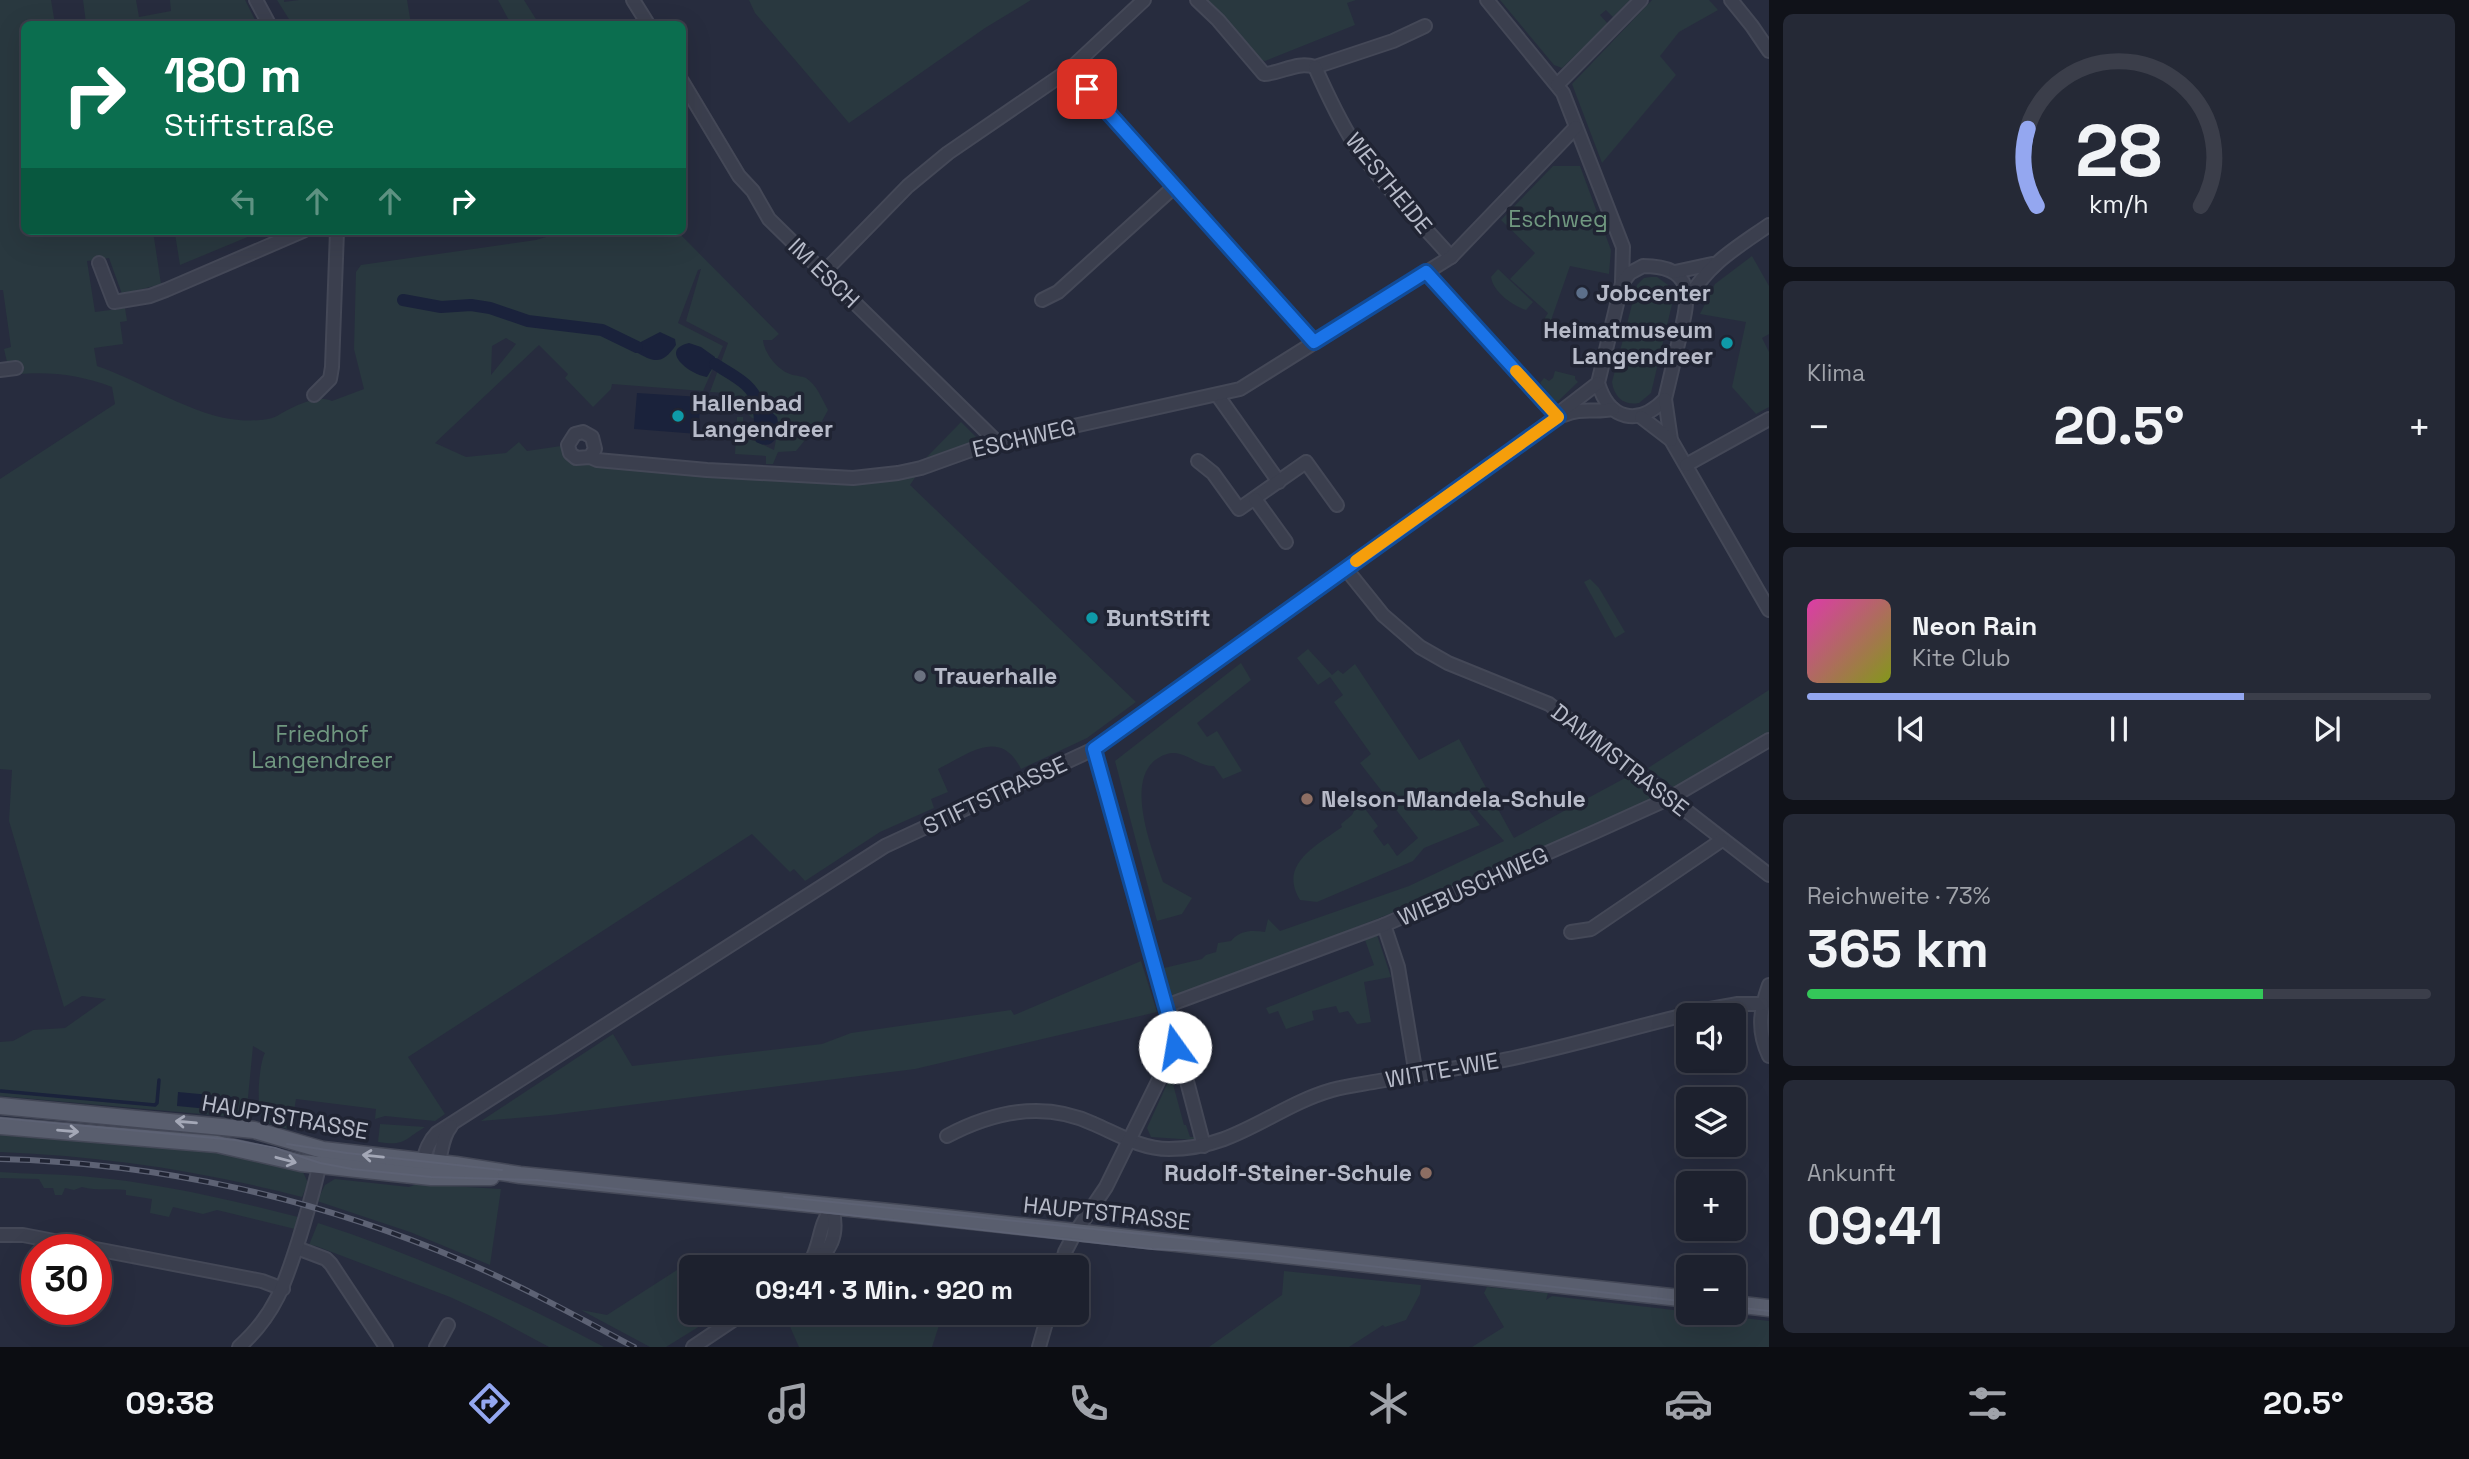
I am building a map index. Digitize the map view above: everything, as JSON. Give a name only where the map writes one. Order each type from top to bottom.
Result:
[{"type":"main road","name":"HAUPTSTRASSE","points":[[0,1106],[254,1130],[321,1158],[431,1177],[520,1175]]},
{"type":"main road","name":"HAUPTSTRASSE","points":[[0,1126],[216,1144],[301,1163],[321,1158],[431,1162],[520,1175],[1282,1252],[1676,1297]]},
{"type":"main road","points":[[1746,1305],[1769,1308]]},
{"type":"street","points":[[256,0],[267,21]]},
{"type":"street","points":[[633,0],[646,21]]},
{"type":"street","points":[[824,272],[908,186],[948,153],[1069,70],[1144,0]]},
{"type":"street","points":[[1197,0],[1219,20],[1264,74],[1273,74],[1294,65],[1315,67],[1393,41],[1425,26]]},
{"type":"street","points":[[1487,0],[1563,93],[1623,247],[1622,283],[1598,383],[1602,397],[1613,409]]},
{"type":"street","points":[[1557,85],[1642,0]]},
{"type":"street","points":[[1731,0],[1769,51]]},
{"type":"street","name":"WESTHEIDE","points":[[1315,67],[1333,107],[1354,143],[1387,186],[1451,257]]},
{"type":"street","points":[[1069,70],[1314,342]]},
{"type":"street","name":"IM ESCH","points":[[686,88],[739,176],[753,191],[769,219],[996,441]]},
{"type":"street","name":"ESCHWEG","points":[[590,457],[595,449],[594,440],[583,432],[575,434],[569,441],[572,456],[597,460],[844,479],[874,477],[921,468],[996,441],[1002,442],[1218,396],[1240,389],[1451,257],[1576,127]]},
{"type":"street","points":[[1042,300],[1058,292],[1174,187]]},
{"type":"street","points":[[1671,440],[1665,399],[1688,299],[1714,264],[1769,225]]},
{"type":"street","points":[[99,263],[114,302],[150,296],[294,235]]},
{"type":"street","points":[[314,395],[330,379],[332,367],[337,235]]},
{"type":"street","points":[[1623,247],[1643,266]]},
{"type":"street","points":[[1622,283],[1630,272],[1643,266],[1661,267],[1675,272],[1714,264]]},
{"type":"street","points":[[1426,272],[1558,417]]},
{"type":"street","points":[[1675,272],[1683,282],[1688,299]]},
{"type":"street","points":[[0,370],[16,368]]},
{"type":"street","name":"STIFTSTRASSE","points":[[1558,417],[1598,383]]},
{"type":"street","points":[[1218,396],[1279,482]]},
{"type":"street","points":[[1665,399],[1654,411],[1641,417],[1671,440],[1769,610]]},
{"type":"street","name":"STIFTSTRASSE","points":[[431,1162],[432,1139],[441,1131],[885,846],[1094,749],[1558,417],[1584,409],[1613,409],[1626,415],[1641,417]]},
{"type":"street","points":[[1686,465],[1769,419]]},
{"type":"street","points":[[1198,461],[1213,473],[1239,509],[1306,462],[1337,505]]},
{"type":"street","points":[[1255,499],[1286,542]]},
{"type":"street","name":"DAMMSTRASSE","points":[[1346,569],[1383,615],[1420,647],[1448,663],[1549,704],[1769,875]]},
{"type":"street","name":"WIEBUSCHWEG","points":[[1166,1006],[1384,925],[1670,798],[1769,740]]},
{"type":"street","points":[[1064,1255],[1075,1233],[1107,1187],[1174,1052],[1175,1042],[1094,749]]},
{"type":"street","points":[[1571,932],[1591,929],[1722,840]]},
{"type":"street","points":[[1384,925],[1398,967],[1416,1075]]},
{"type":"street","points":[[1769,985],[1762,1004],[1762,1034],[1769,1056]]},
{"type":"street","name":"WITTE-WIE","points":[[947,1136],[983,1119],[1015,1112],[1036,1111],[1068,1115],[1090,1122],[1129,1141],[1155,1148],[1204,1146],[1236,1135],[1321,1094],[1550,1050],[1710,1009],[1738,1004],[1762,1004]]},
{"type":"street","points":[[1174,1052],[1184,1070],[1204,1146]]},
{"type":"street","points":[[239,1347],[267,1318],[283,1289],[321,1158]]},
{"type":"street","points":[[431,1162],[431,1177]]},
{"type":"street","points":[[814,1255],[820,1244],[824,1220],[832,1208]]},
{"type":"street","points":[[0,1235],[23,1235],[262,1281],[283,1289]]},
{"type":"street","points":[[296,1248],[326,1259],[331,1264],[386,1347]]},
{"type":"street","points":[[436,1347],[448,1325]]},
{"type":"street","points":[[693,1347],[726,1325]]},
{"type":"street","points":[[1039,1347],[1045,1325]]},
{"type":"green space","name":"Friedhof Langendreer","points":[[0,0],[51,0],[54,21],[21,21],[21,235],[154,235],[161,284],[122,294],[109,258],[87,261],[95,312],[125,308],[127,321],[120,322],[123,344],[94,348],[97,366],[204,412],[239,420],[268,419],[303,403],[318,399],[332,401],[364,389],[354,349],[356,272],[361,265],[536,240],[553,235],[681,235],[779,334],[772,340],[763,340],[772,360],[785,372],[806,378],[813,384],[828,410],[815,434],[805,440],[796,451],[778,452],[773,464],[766,464],[766,456],[735,454],[737,417],[743,417],[743,435],[774,450],[779,424],[752,418],[727,393],[710,392],[728,343],[686,321],[701,269],[698,270],[678,323],[723,346],[703,391],[612,384],[611,389],[593,407],[565,378],[568,374],[539,345],[435,443],[466,457],[506,453],[519,442],[527,451],[561,446],[570,461],[593,463],[592,466],[845,485],[916,476],[910,485],[1136,702],[1087,738],[1021,769],[1013,756],[1004,749],[994,747],[972,751],[938,769],[948,792],[931,799],[934,808],[880,832],[805,881],[794,869],[790,872],[752,834],[408,1057],[445,1114],[435,1121],[385,1116],[375,1119],[376,1109],[296,1099],[291,1130],[270,1124],[261,1116],[259,1098],[265,1053],[253,1046],[246,1118],[0,1096],[0,1042],[13,1041],[33,1030],[65,1028],[106,999],[82,996],[64,1007],[9,821],[12,770],[0,769],[0,479],[115,404],[112,387],[86,379],[37,373],[10,375],[4,349],[11,347],[3,290],[0,290]],"holes":[[[506,338],[516,344],[491,375],[492,346]]]},
{"type":"green space","points":[[83,0],[136,0],[139,17],[171,11],[170,0],[245,0],[256,21],[246,21],[86,21]]},
{"type":"green space","points":[[277,0],[407,0],[410,21],[290,21]]},
{"type":"green space","points":[[498,0],[524,0],[537,21],[509,21]]},
{"type":"green space","points":[[749,0],[1031,0],[985,28],[849,123],[755,13]]},
{"type":"green space","points":[[1206,0],[1356,0],[1347,3],[1355,25],[1265,61],[1261,60]]},
{"type":"green space","points":[[1500,0],[1630,0],[1613,17],[1606,10],[1600,15],[1608,24],[1562,68],[1554,65]]},
{"type":"green space","points":[[1652,0],[1709,0],[1718,10],[1679,32],[1660,56],[1676,75],[1602,163],[1572,84]]},
{"type":"green space","name":"Eschweg","points":[[1553,166],[1580,166],[1611,250],[1609,274],[1570,266],[1549,326],[1543,321],[1548,313],[1510,279],[1535,253],[1501,220]]},
{"type":"green space","points":[[175,235],[252,235],[180,265]]},
{"type":"green space","points":[[1752,256],[1769,286],[1769,334],[1762,338],[1769,352],[1769,407],[1756,414],[1732,387],[1746,322],[1700,314],[1715,284]]},
{"type":"green space","points":[[1498,269],[1533,302],[1526,310],[1510,302],[1495,288],[1491,277]]},
{"type":"green space","points":[[1657,277],[1668,285],[1673,300],[1651,393],[1639,403],[1624,402],[1617,396],[1612,382],[1637,285],[1644,278]]},
{"type":"green space","points":[[1555,371],[1575,376],[1578,382],[1556,403],[1540,383],[1544,378],[1549,381],[1553,378]]},
{"type":"green space","points":[[961,422],[977,438],[980,435],[977,440],[926,458]]},
{"type":"green space","points":[[1590,579],[1599,588],[1625,632],[1615,638],[1584,582]]},
{"type":"green space","points":[[1308,649],[1332,675],[1338,670],[1343,674],[1355,664],[1419,760],[1459,739],[1514,838],[1627,777],[1654,799],[1416,903],[1174,998],[1164,968],[1202,959],[1216,952],[1218,943],[1231,941],[1242,933],[1265,932],[1268,919],[1280,931],[1409,886],[1504,841],[1464,796],[1461,800],[1480,825],[1424,848],[1413,861],[1317,902],[1300,900],[1294,887],[1297,866],[1311,849],[1342,827],[1341,824],[1352,815],[1359,801],[1378,826],[1373,831],[1384,846],[1388,843],[1397,856],[1418,838],[1360,763],[1371,754],[1334,702],[1343,695],[1330,677],[1318,685],[1297,658]]},
{"type":"green space","points":[[1241,663],[1251,680],[1197,723],[1207,737],[1217,731],[1242,771],[1223,779],[1214,766],[1173,753],[1152,763],[1144,776],[1143,812],[1163,882],[1192,898],[1182,914],[1157,921],[1115,761]]},
{"type":"green space","points":[[1769,690],[1769,736],[1680,787],[1673,787],[1648,768]]},
{"type":"green space","points":[[1377,935],[1391,977],[1364,982],[1371,1022],[1357,1024],[1348,1011],[1339,1013],[1336,1006],[1312,1011],[1314,1020],[1286,1029],[1278,1011],[1269,1014],[1266,1008],[1374,965],[1365,940]]},
{"type":"green space","points":[[1141,961],[1157,1012],[915,1069],[551,1115],[481,1121],[613,1034],[632,1066],[822,1044],[851,1033],[1011,1010],[1014,1015]]},
{"type":"green space","points":[[1173,1077],[1179,1078],[1180,1082],[1173,1084],[1184,1125],[1190,1137],[1195,1140],[1151,1137],[1147,1128],[1168,1082]]},
{"type":"green space","points":[[380,1124],[425,1127],[404,1141],[387,1143],[378,1142]]},
{"type":"green space","points":[[0,1132],[214,1150],[298,1168],[308,1183],[302,1197],[152,1166],[0,1152]]},
{"type":"green space","points":[[0,1172],[136,1182],[298,1217],[295,1229],[217,1210],[203,1214],[173,1207],[169,1217],[150,1213],[152,1199],[126,1195],[126,1190],[65,1188],[62,1195],[55,1195],[53,1188],[44,1188],[39,1179],[0,1178]]},
{"type":"green space","points":[[335,1179],[409,1187],[417,1184],[501,1189],[490,1265],[410,1232],[317,1201],[325,1185]]},
{"type":"green space","points":[[318,1223],[392,1249],[464,1279],[604,1347],[549,1347],[450,1297],[309,1245]]},
{"type":"green space","points":[[679,1269],[679,1325],[702,1325],[666,1347],[650,1347],[581,1310],[607,1315]]},
{"type":"green space","points":[[1284,1271],[1421,1285],[1420,1294],[1406,1320],[1385,1327],[1383,1325],[1349,1347],[1209,1347],[1282,1295]]},
{"type":"green space","points":[[1487,1287],[1548,1293],[1546,1300],[1552,1296],[1676,1310],[1676,1325],[1746,1325],[1746,1318],[1769,1321],[1769,1347],[1472,1347],[1504,1327],[1484,1293]]},
{"type":"green space","points":[[789,1325],[939,1325],[932,1347],[799,1347]]},
{"type":"water","points":[[660,332],[675,339],[676,345],[662,359],[653,360],[634,351],[635,345]]},
{"type":"water","points":[[689,343],[701,347],[715,357],[715,364],[707,377],[693,372],[680,362],[676,351],[680,346]]},
{"type":"water","points":[[637,393],[701,397],[698,434],[634,429]]},
{"type":"water","points":[[760,407],[767,408],[777,417],[777,435],[768,445],[756,442],[755,438],[753,412]]},
{"type":"water","points":[[178,1092],[232,1097],[230,1111],[177,1106]]},
{"type":"waterway","points":[[403,300],[441,307],[471,305],[490,308],[528,321],[602,330],[637,347]]},
{"type":"waterway","points":[[715,364],[748,386],[760,407]]},
{"type":"waterway","points":[[1,1091],[155,1105],[159,1080]]},
{"type":"tram line","points":[[0,1118],[235,1140],[352,1169],[431,1177],[537,1180],[1152,1249],[1263,1254],[1676,1301]]},
{"type":"tram line","points":[[287,1144],[502,1170]]},
{"type":"tram line","points":[[784,1197],[1219,1242]]},
{"type":"tram line","points":[[1746,1308],[1769,1311]]},
{"type":"railway","points":[[0,1159],[60,1162],[178,1176],[294,1202],[351,1219],[463,1261],[528,1291],[634,1347]]},
{"type":"slow traffic","points":[[1356,561],[1558,417],[1516,371]]},
{"type":"place","name":"Jobcenter","points":[[1582,293]]},
{"type":"place","name":"Heimatmuseum Langendreer","points":[[1727,343]]},
{"type":"place","name":"Hallenbad Langendreer","points":[[678,416]]},
{"type":"place","name":"BuntStift","points":[[1092,618]]},
{"type":"place","name":"Trauerhalle","points":[[920,676]]},
{"type":"place","name":"Nelson-Mandela-Schule","points":[[1307,799]]},
{"type":"place","name":"Rudolf-Steiner-Schule","points":[[1426,1173]]},
{"type":"route","points":[[1087,89],[1314,342],[1426,272],[1558,417],[1094,749],[1175,1047]]}]
